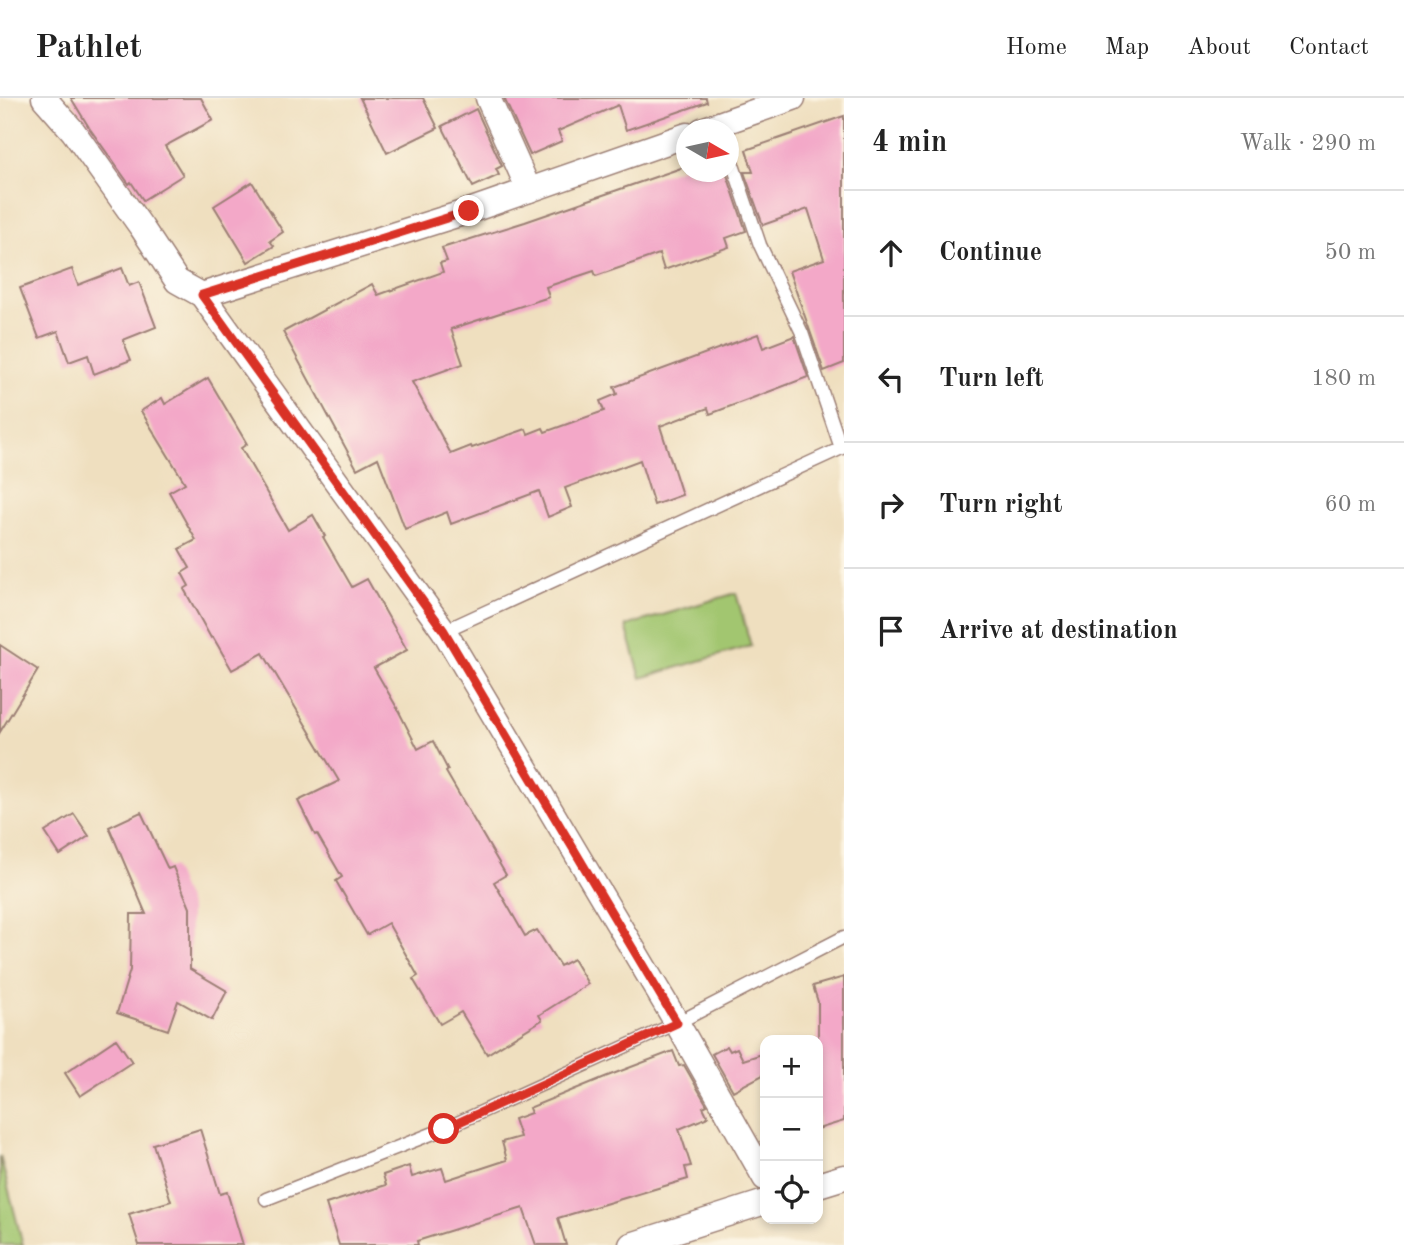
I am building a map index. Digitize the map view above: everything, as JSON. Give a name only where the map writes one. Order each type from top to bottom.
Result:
[{"type":"street","points":[[44,98],[73,131],[177,281],[202,295],[444,631],[677,1023],[760,1169]]},
{"type":"street","points":[[488,98],[529,190]]},
{"type":"street","points":[[738,119],[793,98]]},
{"type":"street","points":[[202,295],[309,263],[676,139]]},
{"type":"street","points":[[823,1183],[844,1177]]},
{"type":"street","points":[[631,1245],[760,1204]]},
{"type":"lane","points":[[444,631],[842,447],[803,333],[760,245],[739,182]]},
{"type":"lane","points":[[266,1199],[444,1129],[677,1023],[844,937]]},
{"type":"green space","points":[[736,593],[751,646],[641,678],[626,626]]},
{"type":"green space","points":[[0,1156],[23,1245],[0,1245]]},
{"type":"building","points":[[71,98],[201,98],[213,120],[165,146],[183,175],[143,200],[90,129]]},
{"type":"building","points":[[360,98],[423,98],[438,128],[387,153]]},
{"type":"building","points":[[504,98],[706,98],[707,102],[626,130],[618,105],[558,131],[562,141],[530,155]]},
{"type":"building","points":[[476,109],[502,166],[496,169],[499,175],[473,187],[442,126]]},
{"type":"building","points":[[844,116],[844,363],[824,371],[789,271],[824,259],[808,209],[763,225],[744,172],[753,172],[746,150]]},
{"type":"building","points":[[676,170],[676,182],[729,182],[746,231],[726,238],[729,247],[664,270],[659,254],[596,276],[594,271],[546,287],[549,297],[451,329],[463,364],[412,382],[451,454],[526,429],[528,434],[543,428],[545,432],[604,411],[600,401],[617,394],[614,387],[758,334],[763,348],[794,336],[808,377],[710,414],[708,408],[660,426],[682,495],[654,505],[640,460],[565,488],[572,507],[548,517],[539,491],[451,524],[447,512],[405,529],[378,458],[357,469],[283,332],[372,284],[378,295],[443,272],[440,263],[447,261],[442,248]]},
{"type":"building","points":[[252,182],[283,232],[270,241],[274,246],[248,262],[214,206]]},
{"type":"building","points":[[122,268],[129,286],[139,282],[156,327],[123,340],[131,360],[94,374],[88,355],[69,362],[58,331],[39,338],[20,288],[72,269],[78,285]]},
{"type":"building","points":[[208,378],[247,444],[241,448],[288,530],[313,515],[352,587],[367,579],[407,650],[374,668],[418,749],[433,741],[448,770],[446,772],[506,875],[494,882],[525,936],[537,930],[560,966],[573,959],[588,984],[539,1015],[542,1020],[487,1054],[461,1012],[440,1024],[413,979],[418,976],[388,923],[367,935],[336,881],[342,877],[317,834],[315,835],[298,801],[339,781],[263,653],[232,670],[184,589],[189,586],[182,573],[190,568],[179,549],[196,540],[169,492],[185,483],[141,411],[162,398],[165,404]]},
{"type":"building","points":[[0,645],[38,670],[0,732]]},
{"type":"building","points":[[141,812],[168,869],[173,867],[190,908],[190,969],[227,991],[212,1020],[178,1001],[168,1030],[117,1013],[130,970],[131,914],[146,914],[109,827]]},
{"type":"building","points":[[74,814],[89,836],[60,855],[45,832]]},
{"type":"building","points":[[844,977],[844,1121],[823,1127],[823,1035],[818,1035],[818,1002],[813,986]]},
{"type":"building","points":[[116,1039],[132,1062],[80,1096],[65,1073]]},
{"type":"building","points":[[727,1046],[730,1051],[737,1048],[743,1060],[760,1055],[760,1077],[733,1091],[712,1054]]},
{"type":"building","points":[[673,1051],[679,1066],[684,1065],[707,1105],[703,1107],[708,1117],[679,1129],[691,1166],[685,1167],[688,1179],[558,1218],[566,1245],[536,1245],[523,1208],[417,1241],[418,1245],[339,1245],[326,1204],[386,1185],[383,1175],[409,1166],[412,1177],[442,1168],[446,1180],[507,1160],[502,1142],[520,1137],[514,1119],[531,1113],[529,1108]]},
{"type":"building","points":[[200,1129],[220,1194],[227,1192],[243,1245],[139,1245],[129,1214],[171,1201],[153,1144]]},
{"type":"route","points":[[444,1129],[677,1023],[444,631],[202,295],[469,211]]}]
